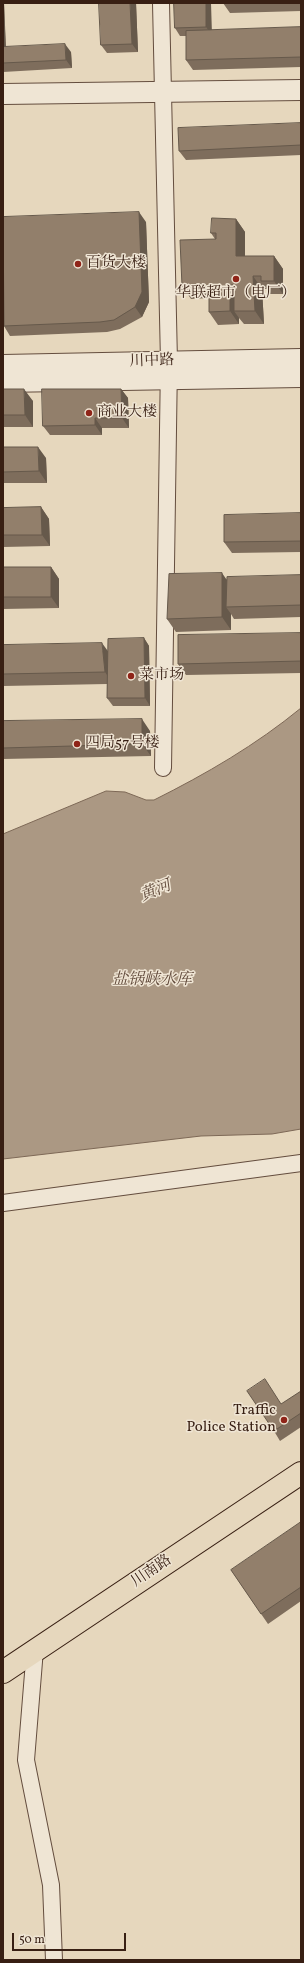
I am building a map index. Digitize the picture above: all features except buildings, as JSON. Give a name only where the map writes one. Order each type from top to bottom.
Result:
[{"type":"main road","name":"川南路","points":[[3,1672],[301,1473]]},
{"type":"street","points":[[161,3],[169,371],[163,768]]},
{"type":"street","points":[[3,94],[301,90]]},
{"type":"street","name":"川中路","points":[[3,382],[169,371],[301,359]]},
{"type":"street","name":"川中路","points":[[3,366],[301,377]]},
{"type":"street","points":[[3,1203],[301,1163]]},
{"type":"street","points":[[36,1650],[26,1760],[51,1885],[54,1960]]},
{"type":"water","name":"盐锅峡水库","points":[[301,708],[301,1129],[272,1134],[201,1136],[3,1159],[3,834],[106,791],[125,792],[146,800],[154,800],[193,780],[248,747],[284,722]]},
{"type":"place","name":"百货大楼","points":[[78,264]]},
{"type":"place","name":"华联超市（电厂）","points":[[236,279]]},
{"type":"place","name":"商业大楼","points":[[89,413]]},
{"type":"place","name":"菜市场","points":[[131,676]]},
{"type":"place","name":"四局57号楼","points":[[77,744]]},
{"type":"place","name":"Traffic Police Station","points":[[284,1420]]},
{"type":"water label","name":"黄河","points":[[156,892]]}]
